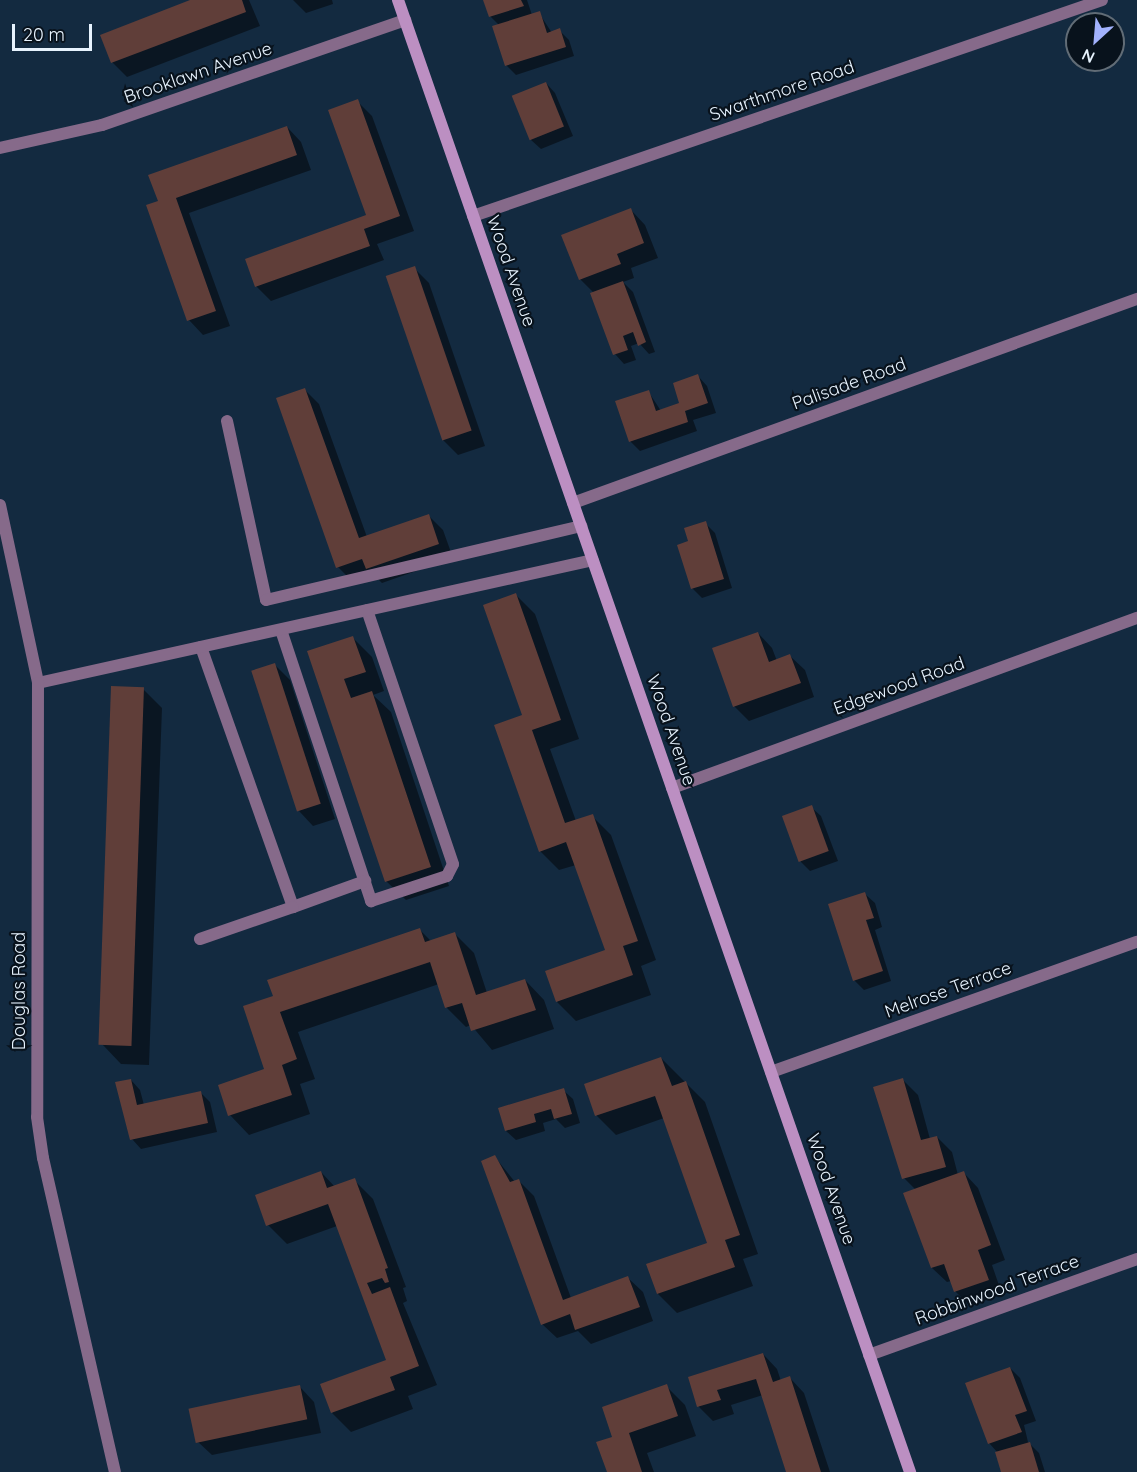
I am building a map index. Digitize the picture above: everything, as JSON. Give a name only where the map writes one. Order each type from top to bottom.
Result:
[{"type":"main road","name":"Wood Avenue","points":[[398,0],[910,1472]]},
{"type":"street","name":"Swarthmore Road","points":[[473,216],[1102,0]]},
{"type":"street","name":"Brooklawn Avenue","points":[[0,148],[102,125],[405,20]]},
{"type":"street","name":"Palisade Road","points":[[573,503],[1137,299]]},
{"type":"street","points":[[227,421],[266,600],[581,526]]},
{"type":"street","name":"Douglas Road","points":[[0,505],[38,683],[37,1117],[43,1158],[115,1472]]},
{"type":"street","points":[[38,683],[593,560]]},
{"type":"street","points":[[281,630],[372,901],[447,876],[453,864],[367,610]]},
{"type":"street","name":"Edgewood Road","points":[[672,788],[1137,618]]},
{"type":"street","points":[[201,647],[294,907]]},
{"type":"street","points":[[200,939],[365,881]]},
{"type":"street","name":"Melrose Terrace","points":[[771,1072],[1137,942]]},
{"type":"street","name":"Robbinwood Terrace","points":[[870,1355],[1137,1259]]},
{"type":"building","points":[[190,0],[242,0],[246,12],[111,63],[100,35]]},
{"type":"building","points":[[483,0],[521,0],[524,6],[489,17]]},
{"type":"building","points":[[540,11],[547,33],[560,28],[566,47],[505,66],[492,26]]},
{"type":"building","points":[[546,82],[564,127],[530,140],[512,96]]},
{"type":"building","points":[[358,99],[400,216],[364,229],[370,246],[255,287],[245,259],[366,215],[328,110]]},
{"type":"building","points":[[287,126],[297,155],[176,198],[216,311],[187,321],[146,205],[158,201],[148,175]]},
{"type":"building","points":[[631,208],[644,243],[617,254],[621,264],[579,280],[561,235]]},
{"type":"building","points":[[415,266],[472,431],[442,441],[386,276]]},
{"type":"building","points":[[623,281],[646,342],[638,346],[633,332],[623,336],[628,350],[613,355],[590,293]]},
{"type":"building","points":[[698,374],[708,403],[685,411],[688,422],[629,442],[615,401],[649,390],[656,411],[679,403],[673,383]]},
{"type":"building","points":[[305,388],[359,538],[429,514],[439,544],[366,569],[362,559],[336,568],[276,398]]},
{"type":"building","points":[[706,521],[724,579],[691,589],[677,545],[688,541],[684,528]]},
{"type":"building","points":[[516,593],[561,720],[532,730],[565,823],[593,814],[638,941],[623,946],[633,975],[556,1002],[545,971],[605,950],[566,842],[539,852],[494,725],[522,715],[483,605]]},
{"type":"building","points":[[758,632],[769,662],[790,654],[801,683],[733,707],[712,648]]},
{"type":"building","points":[[353,636],[366,672],[344,679],[351,698],[372,691],[431,867],[385,882],[307,651]]},
{"type":"building","points":[[275,663],[321,804],[297,811],[251,671]]},
{"type":"building","points":[[111,686],[144,687],[131,1046],[98,1045]]},
{"type":"building","points":[[812,805],[829,851],[799,862],[782,816]]},
{"type":"building","points":[[865,892],[874,918],[866,920],[883,971],[853,981],[828,904]]},
{"type":"building","points":[[420,928],[425,942],[455,932],[476,995],[525,979],[536,1010],[471,1031],[462,1003],[445,1008],[430,962],[280,1012],[297,1059],[282,1065],[292,1095],[228,1116],[218,1085],[264,1069],[243,1006],[273,996],[267,980]]},
{"type":"building","points":[[661,1057],[672,1086],[686,1081],[740,1235],[725,1240],[735,1267],[657,1294],[646,1264],[707,1243],[655,1096],[595,1116],[584,1084]]},
{"type":"building","points":[[903,1078],[921,1140],[937,1136],[946,1167],[902,1179],[873,1087]]},
{"type":"building","points":[[131,1079],[137,1105],[201,1091],[208,1123],[130,1140],[115,1082]]},
{"type":"building","points":[[564,1088],[572,1114],[554,1119],[551,1109],[534,1114],[536,1122],[505,1131],[498,1108]]},
{"type":"building","points":[[495,1155],[510,1182],[519,1179],[563,1300],[628,1276],[640,1307],[575,1330],[570,1314],[541,1325],[481,1161]]},
{"type":"building","points":[[321,1171],[327,1188],[355,1178],[388,1268],[385,1269],[389,1282],[385,1283],[382,1278],[367,1283],[372,1294],[390,1287],[419,1366],[390,1377],[395,1390],[331,1413],[320,1384],[386,1360],[328,1204],[266,1226],[255,1195]]},
{"type":"building","points":[[964,1171],[991,1245],[978,1250],[989,1280],[954,1292],[944,1264],[931,1268],[903,1193]]},
{"type":"building","points":[[763,1353],[773,1382],[790,1376],[821,1472],[786,1472],[756,1379],[717,1390],[721,1400],[697,1407],[688,1377]]},
{"type":"building","points":[[1010,1367],[1027,1411],[1015,1415],[1022,1432],[988,1444],[965,1383]]},
{"type":"building","points":[[667,1384],[678,1416],[629,1433],[642,1472],[607,1472],[596,1442],[612,1437],[602,1407]]},
{"type":"building","points":[[300,1385],[307,1419],[196,1443],[188,1409]]},
{"type":"building","points":[[1030,1442],[1039,1472],[1001,1472],[995,1452]]}]
